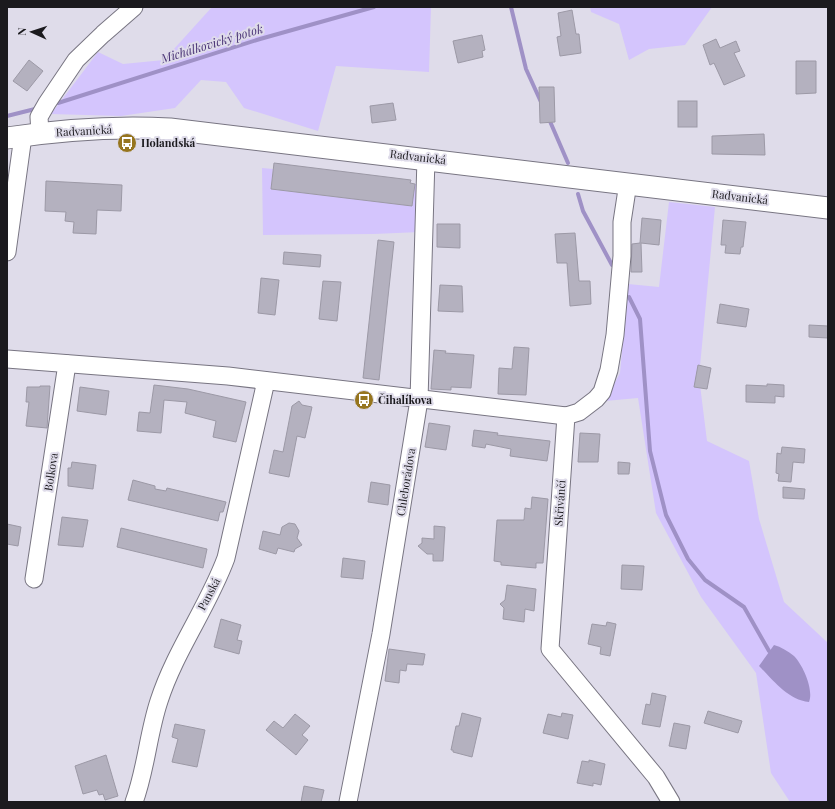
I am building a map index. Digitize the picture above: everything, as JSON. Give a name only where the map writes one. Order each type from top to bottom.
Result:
[{"type":"street","points":[[7,252],[23,136],[39,117],[76,60],[134,7]]},
{"type":"street","name":"Radvanická","points":[[23,136],[142,128],[170,129],[426,158],[828,208]]},
{"type":"street","name":"Chleborádova","points":[[348,802],[382,628],[419,400],[426,158]]},
{"type":"street","points":[[7,358],[228,376],[419,400],[566,416],[585,409],[596,399],[602,392],[609,370],[615,335],[622,256],[622,222],[628,183]]},
{"type":"street","name":"Bolkova","points":[[34,579],[67,364]]},
{"type":"street","name":"Panská","points":[[134,802],[158,702],[186,638],[219,577],[226,558],[266,381]]},
{"type":"street","name":"Skřivánčí","points":[[566,416],[550,649],[656,777],[671,802]]},
{"type":"shaded area","points":[[212,7],[431,7],[429,72],[336,66],[318,131],[244,108],[226,82],[201,80],[175,108],[121,116],[51,114],[98,52],[123,64],[164,60]]},
{"type":"shaded area","points":[[590,7],[712,7],[685,45],[649,49],[629,60],[619,24],[591,12]]},
{"type":"shaded area","points":[[262,168],[273,169],[271,189],[412,206],[415,184],[423,184],[420,232],[263,235]]},
{"type":"shaded area","points":[[669,202],[715,207],[699,377],[707,441],[749,461],[759,519],[784,602],[828,643],[828,802],[790,802],[771,773],[756,673],[701,597],[656,513],[638,398],[605,401],[620,373],[628,284],[659,287]]},
{"type":"shaded area","points":[[774,645],[792,654],[801,665],[809,685],[809,702],[794,698],[775,683],[759,666]]},
{"type":"building","points":[[572,10],[576,34],[579,34],[581,53],[560,56],[557,37],[561,36],[558,13]]},
{"type":"building","points":[[482,35],[485,50],[482,51],[483,57],[458,63],[453,41]]},
{"type":"building","points":[[716,39],[720,48],[736,41],[740,51],[734,53],[745,76],[724,85],[714,63],[710,65],[703,45]]},
{"type":"building","points":[[29,60],[43,71],[27,91],[13,81]]},
{"type":"building","points":[[796,61],[816,61],[816,93],[796,94]]},
{"type":"building","points":[[539,87],[554,87],[555,122],[540,123]]},
{"type":"building","points":[[678,101],[697,101],[697,127],[678,127]]},
{"type":"building","points":[[393,103],[396,120],[372,123],[370,106]]},
{"type":"building","points":[[764,134],[765,155],[712,154],[712,136]]},
{"type":"building","points":[[274,163],[411,180],[410,183],[415,184],[412,206],[271,189]]},
{"type":"building","points":[[46,181],[122,185],[121,211],[97,210],[96,234],[73,233],[74,222],[65,221],[66,212],[45,211]]},
{"type":"building","points":[[642,218],[661,220],[659,245],[641,243],[642,272],[631,272],[632,244],[640,243]]},
{"type":"building","points":[[723,220],[746,222],[743,247],[741,247],[740,254],[725,253],[726,245],[721,245]]},
{"type":"building","points":[[437,224],[460,224],[460,248],[437,247]]},
{"type":"building","points":[[575,233],[579,281],[590,281],[591,304],[570,306],[567,263],[557,263],[555,234]]},
{"type":"building","points":[[378,240],[394,242],[379,380],[363,378]]},
{"type":"building","points":[[284,252],[321,255],[320,267],[283,264]]},
{"type":"building","points":[[261,278],[279,280],[275,315],[258,313]]},
{"type":"building","points":[[323,281],[341,282],[337,321],[319,319]]},
{"type":"building","points":[[440,285],[462,286],[463,312],[438,311]]},
{"type":"building","points":[[720,304],[749,309],[746,327],[717,323]]},
{"type":"building","points":[[809,325],[828,326],[828,338],[809,337]]},
{"type":"building","points":[[514,347],[529,348],[526,395],[498,394],[499,368],[512,369]]},
{"type":"building","points":[[434,350],[446,351],[445,353],[474,355],[471,388],[451,387],[451,390],[431,389]]},
{"type":"building","points":[[698,365],[711,368],[707,389],[694,387]]},
{"type":"building","points":[[767,384],[784,385],[784,397],[775,396],[775,403],[746,402],[746,385],[767,386]]},
{"type":"building","points":[[154,385],[188,389],[246,402],[236,442],[213,437],[216,421],[185,413],[187,402],[164,400],[161,433],[137,431],[139,412],[150,413]]},
{"type":"building","points":[[50,386],[47,428],[26,426],[29,402],[26,402],[27,387]]},
{"type":"building","points":[[80,387],[109,391],[106,415],[77,411]]},
{"type":"building","points":[[299,401],[302,405],[312,407],[305,438],[297,436],[289,477],[269,473],[274,450],[283,452],[292,406]]},
{"type":"building","points":[[429,423],[450,426],[446,450],[425,447]]},
{"type":"building","points":[[474,430],[498,433],[497,435],[550,441],[547,461],[510,456],[511,449],[486,444],[485,448],[472,446]]},
{"type":"building","points":[[580,433],[600,434],[598,462],[578,462]]},
{"type":"building","points":[[782,447],[805,449],[804,463],[793,462],[791,482],[778,481],[779,474],[776,473],[777,453],[781,454]]},
{"type":"building","points":[[72,462],[96,465],[93,489],[68,486],[68,468],[71,468]]},
{"type":"building","points":[[618,462],[630,463],[629,474],[618,474]]},
{"type":"building","points":[[133,480],[155,486],[155,489],[166,491],[167,488],[226,502],[223,512],[220,512],[218,521],[128,500]]},
{"type":"building","points":[[371,482],[390,485],[388,505],[368,502]]},
{"type":"building","points":[[783,487],[805,489],[804,499],[783,498]]},
{"type":"building","points":[[532,497],[548,499],[543,563],[536,563],[536,568],[501,565],[501,562],[494,561],[497,520],[524,520],[525,508],[531,509]]},
{"type":"building","points":[[62,517],[88,520],[83,547],[58,545]]},
{"type":"building","points":[[289,523],[295,524],[299,531],[297,538],[302,545],[295,549],[294,552],[278,548],[276,554],[259,549],[263,531],[280,535],[282,527]]},
{"type":"building","points":[[7,524],[21,527],[18,546],[7,544]]},
{"type":"building","points":[[434,526],[445,527],[443,561],[433,561],[433,554],[427,554],[418,546],[422,543],[422,538],[434,539]]},
{"type":"building","points":[[121,528],[207,549],[203,568],[117,547]]},
{"type":"building","points":[[343,558],[365,561],[363,579],[341,577]]},
{"type":"building","points":[[622,565],[644,566],[642,590],[621,589]]},
{"type":"building","points":[[507,585],[536,589],[534,611],[525,609],[524,622],[503,619],[504,608],[500,604],[505,600]]},
{"type":"building","points":[[221,619],[241,625],[237,640],[242,641],[239,654],[214,647]]},
{"type":"building","points":[[607,622],[616,624],[610,656],[600,654],[601,647],[588,644],[592,624],[606,626]]},
{"type":"building","points":[[389,649],[425,654],[423,665],[407,664],[406,671],[400,670],[399,683],[385,681]]},
{"type":"building","points":[[652,693],[666,696],[660,727],[642,724],[646,704],[650,705]]},
{"type":"building","points":[[708,711],[742,721],[738,733],[704,723]]},
{"type":"building","points":[[462,713],[481,718],[472,757],[453,752],[453,750],[451,750],[456,726],[459,726]]},
{"type":"building","points":[[562,713],[573,715],[568,739],[543,733],[548,714],[561,717]]},
{"type":"building","points":[[295,714],[310,726],[302,735],[308,740],[296,755],[266,730],[274,721],[283,728]]},
{"type":"building","points":[[674,723],[690,726],[686,749],[669,746]]},
{"type":"building","points":[[175,724],[205,730],[197,767],[172,762],[178,739],[172,737]]},
{"type":"building","points":[[106,755],[118,796],[105,800],[103,794],[99,795],[97,790],[83,794],[75,766]]},
{"type":"building","points":[[589,760],[605,764],[601,785],[593,783],[593,786],[577,783],[582,761],[589,762]]},
{"type":"building","points":[[304,786],[324,790],[321,802],[301,802]]},
{"type":"waterway","name":"Michálkovický potok","points":[[58,103],[260,39],[374,7]]},
{"type":"waterway","points":[[511,7],[526,69],[541,102]]},
{"type":"waterway","name":"Michálkovický potok","points":[[7,116],[35,109]]},
{"type":"waterway","points":[[549,119],[568,163]]},
{"type":"waterway","points":[[578,194],[583,211],[612,265]]},
{"type":"waterway","points":[[629,297],[640,319],[650,451],[666,515],[688,559],[705,580],[744,607],[769,651]]},
{"type":"place","name":"Holandská","points":[[127,143]]},
{"type":"place","name":"Čihalíkova","points":[[364,400]]}]
